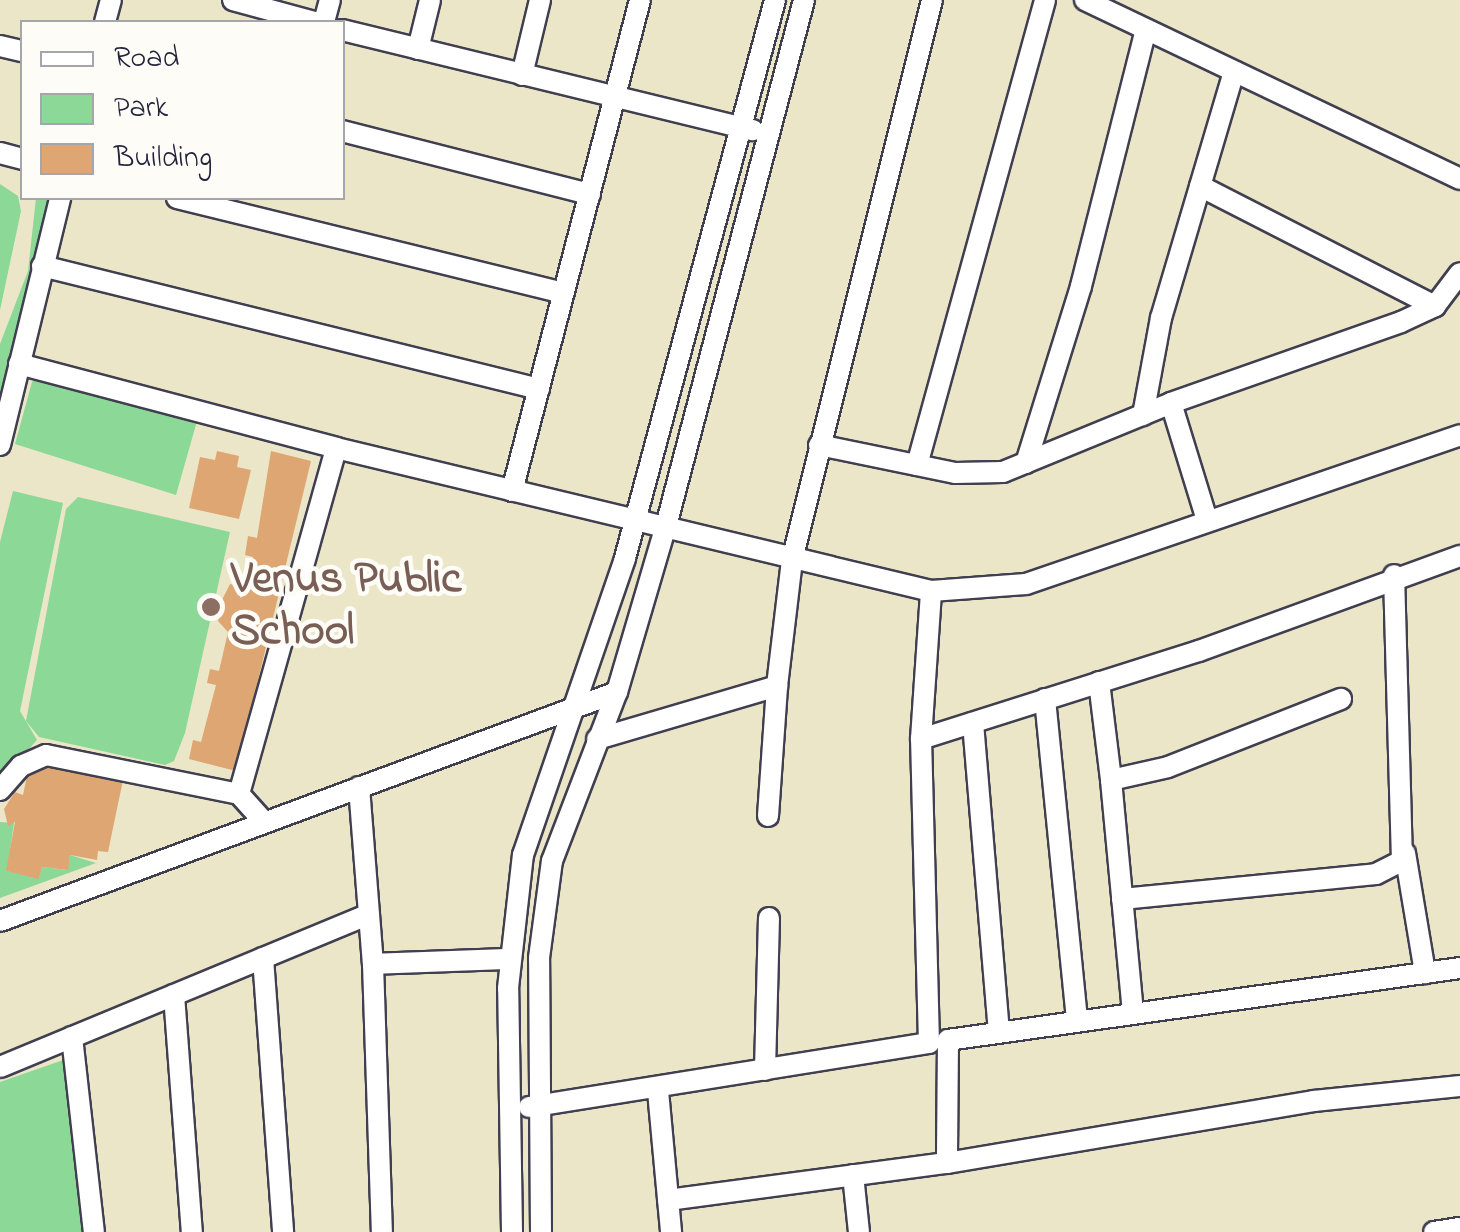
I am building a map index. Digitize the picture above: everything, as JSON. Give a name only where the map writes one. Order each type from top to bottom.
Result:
[{"type":"street","points":[[233,0],[307,20]]},
{"type":"street","points":[[418,49],[430,0]]},
{"type":"street","points":[[522,74],[540,0]]},
{"type":"street","points":[[512,491],[640,0]]},
{"type":"street","points":[[512,1232],[510,959],[527,840],[578,705],[636,519],[775,0]]},
{"type":"street","points":[[541,1232],[538,1106],[548,889],[561,830],[617,692],[666,526],[804,0]]},
{"type":"street","points":[[768,816],[777,686],[792,560],[932,0]]},
{"type":"street","points":[[917,465],[1045,0]]},
{"type":"street","points":[[1085,0],[1460,179]]},
{"type":"street","points":[[1026,463],[1082,286],[1146,30]]},
{"type":"street","points":[[345,31],[768,134]]},
{"type":"street","points":[[1143,415],[1162,318],[1234,72]]},
{"type":"street","points":[[345,132],[590,194]]},
{"type":"street","points":[[1200,186],[1434,306]]},
{"type":"street","points":[[0,446],[59,200]]},
{"type":"street","points":[[185,200],[564,292]]},
{"type":"street","points":[[42,266],[539,389]]},
{"type":"street","points":[[820,445],[982,474],[1026,463],[1171,403],[1434,306],[1460,273]]},
{"type":"street","points":[[19,364],[336,448],[931,591],[1026,584],[1206,517],[1460,435]]},
{"type":"street","points":[[1171,403],[1206,517]]},
{"type":"street","points":[[239,794],[336,448]]},
{"type":"street","points":[[921,738],[1099,682],[1394,575],[1460,556]]},
{"type":"street","points":[[1394,575],[1405,853],[1425,972]]},
{"type":"street","points":[[931,591],[921,738],[948,1163]]},
{"type":"street","points":[[1099,682],[1133,1012]]},
{"type":"street","points":[[597,739],[777,686]]},
{"type":"street","points":[[0,922],[617,692]]},
{"type":"street","points":[[1045,699],[1077,1020]]},
{"type":"street","points":[[1111,780],[1168,767],[1341,700]]},
{"type":"street","points":[[973,723],[999,1032]]},
{"type":"street","points":[[0,790],[21,766],[46,755],[239,794],[263,821]]},
{"type":"street","points":[[359,787],[373,964],[382,1232]]},
{"type":"street","points":[[1122,899],[1376,874],[1397,866],[1405,853]]},
{"type":"street","points":[[0,1067],[369,914]]},
{"type":"street","points":[[765,1070],[769,918]]},
{"type":"street","points":[[263,958],[284,1232]]},
{"type":"street","points":[[373,964],[510,959]]},
{"type":"street","points":[[510,1108],[658,1091],[1077,1020],[1460,968]]},
{"type":"street","points":[[174,995],[192,1232]]},
{"type":"street","points":[[72,1037],[94,1232]]},
{"type":"street","points":[[668,1200],[948,1163],[1314,1101],[1460,1086]]},
{"type":"street","points":[[658,1091],[672,1232]]},
{"type":"street","points":[[853,1175],[859,1232]]},
{"type":"street","points":[[1434,1232],[1460,1228]]},
{"type":"green space","points":[[0,184],[18,196],[21,211],[0,310]]},
{"type":"green space","points":[[36,200],[50,200],[0,399],[0,344],[28,271]]},
{"type":"green space","points":[[40,376],[197,421],[176,495],[15,444],[32,382]]},
{"type":"green space","points":[[13,491],[63,503],[20,711],[37,740],[0,781],[0,542]]},
{"type":"green space","points":[[78,497],[230,532],[185,733],[174,761],[165,765],[39,737],[26,721],[66,509]]},
{"type":"green space","points":[[0,822],[14,823],[7,871],[39,878],[42,867],[67,870],[70,855],[96,863],[0,898]]},
{"type":"green space","points":[[72,1057],[88,1232],[0,1232],[0,1082]]},
{"type":"building","points":[[217,451],[239,456],[237,467],[251,470],[239,519],[189,508],[200,457],[215,460]]},
{"type":"building","points":[[271,451],[311,461],[236,771],[189,759],[193,740],[201,742],[216,685],[207,683],[210,669],[219,671],[228,632],[218,621],[223,598],[230,584],[246,587],[253,557],[245,555],[248,536],[257,538]]},
{"type":"building","points":[[30,762],[123,780],[108,852],[98,851],[97,860],[70,855],[68,870],[42,867],[39,879],[6,871],[15,822],[8,826],[4,809],[15,792],[23,795]]},
{"type":"place","name":"Venus Public School","points":[[211,607]]}]
